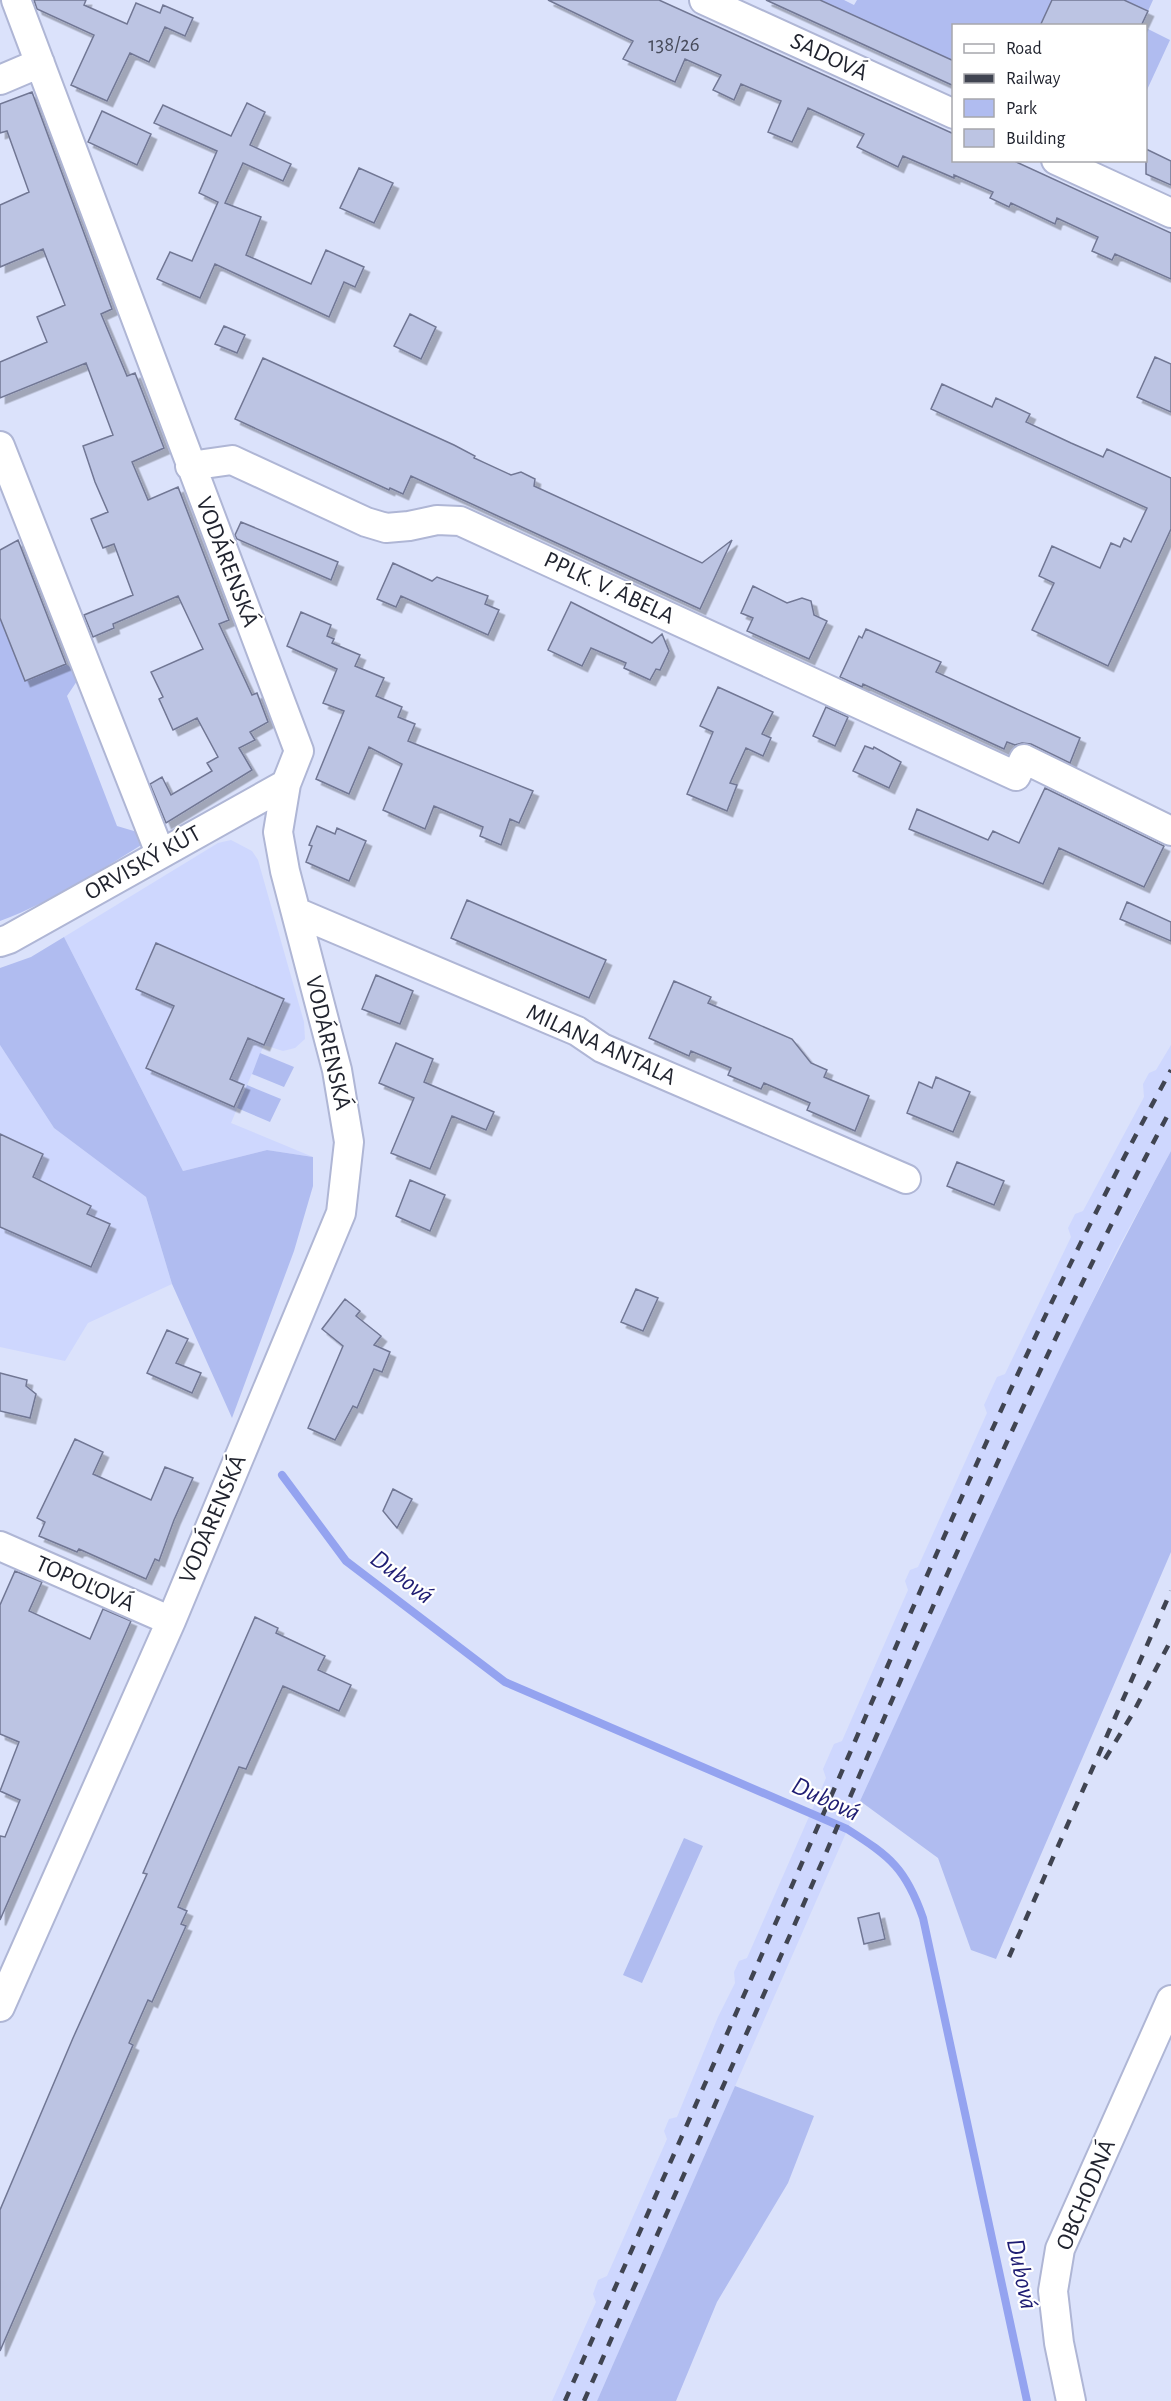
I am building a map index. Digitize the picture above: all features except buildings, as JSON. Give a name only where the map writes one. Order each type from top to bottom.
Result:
[{"type":"street","name":"VODÁRENSKÁ","points":[[0,2007],[171,1621],[341,1213],[349,1142],[338,1070],[285,871],[278,832],[286,784],[299,751],[16,0]]},
{"type":"street","name":"SADOVÁ","points":[[704,0],[952,113]]},
{"type":"street","points":[[0,80],[40,63]]},
{"type":"street","points":[[1060,162],[1171,213]]},
{"type":"street","points":[[0,447],[160,853]]},
{"type":"street","name":"PPLK. V. ÁBELA","points":[[190,466],[232,460],[366,522],[386,528],[437,520],[460,521],[1016,776],[1024,759],[1171,831]]},
{"type":"street","name":"ORVISKÝ KÚT","points":[[0,942],[286,784]]},
{"type":"street","name":"MILANA ANTALA","points":[[296,912],[577,1031],[602,1048],[906,1179]]},
{"type":"street","name":"TOPOĽOVÁ","points":[[0,1546],[171,1621]]},
{"type":"street","name":"OBCHODNÁ","points":[[1071,2401],[1059,2343],[1053,2291],[1060,2249],[1171,2000]]},
{"type":"shaded area","points":[[231,840],[252,851],[258,860],[304,1022],[305,1039],[295,1048],[283,1051],[264,1045],[231,1123],[313,1157],[267,1150],[183,1171],[64,937],[218,843]]},
{"type":"shaded area","points":[[0,1045],[54,1128],[146,1197],[172,1284],[88,1323],[65,1361],[0,1347]]},
{"type":"shaded area","points":[[1171,1045],[1171,1151],[1117,1250],[1035,1421],[860,1801],[597,2401],[552,2401],[596,2302],[593,2294],[598,2280],[607,2276],[667,2139],[664,2131],[669,2119],[677,2117],[718,2017],[735,1983],[734,1972],[739,1961],[747,1958],[826,1778],[823,1769],[834,1744],[842,1741],[908,1590],[905,1581],[910,1570],[918,1567],[987,1413],[984,1405],[997,1377],[1005,1374],[1071,1237],[1068,1228],[1075,1214],[1083,1211],[1144,1097],[1143,1084],[1149,1073],[1156,1070]]},
{"type":"green space","points":[[818,0],[844,0],[854,5],[857,0],[1052,0],[1040,24],[952,24],[952,61]]},
{"type":"green space","points":[[1124,0],[1153,0],[1148,11]]},
{"type":"green space","points":[[1147,28],[1170,40],[1147,90]]},
{"type":"green space","points":[[0,618],[25,680],[66,664],[81,675],[67,696],[117,826],[154,837],[60,893],[0,921]]},
{"type":"green space","points":[[64,937],[183,1171],[267,1150],[313,1157],[313,1186],[294,1251],[232,1418],[172,1284],[146,1197],[54,1128],[0,1045],[0,968],[31,957]]},
{"type":"green space","points":[[260,1053],[294,1067],[284,1087],[252,1074]]},
{"type":"green space","points":[[247,1085],[281,1099],[270,1122],[237,1108]]},
{"type":"green space","points":[[1171,1151],[1171,1552],[996,1959],[971,1950],[938,1858],[860,1801],[1048,1392]]},
{"type":"green space","points":[[684,1838],[703,1846],[642,1983],[623,1975]]},
{"type":"green space","points":[[735,2086],[814,2116],[788,2183],[717,2302],[676,2401],[597,2401]]},
{"type":"waterway","name":"Dubová","points":[[282,1475],[346,1561],[505,1682],[847,1829],[875,1848],[895,1866],[910,1887],[923,1918],[1027,2401]]},
{"type":"railway","points":[[565,2401],[1002,1409],[1083,1238],[1171,1070]]},
{"type":"railway","points":[[584,2401],[991,1478],[1078,1292],[1171,1109]]},
{"type":"railway","points":[[1009,1957],[1171,1591]]},
{"type":"railway","points":[[1105,1759],[1133,1713],[1171,1640]]}]
